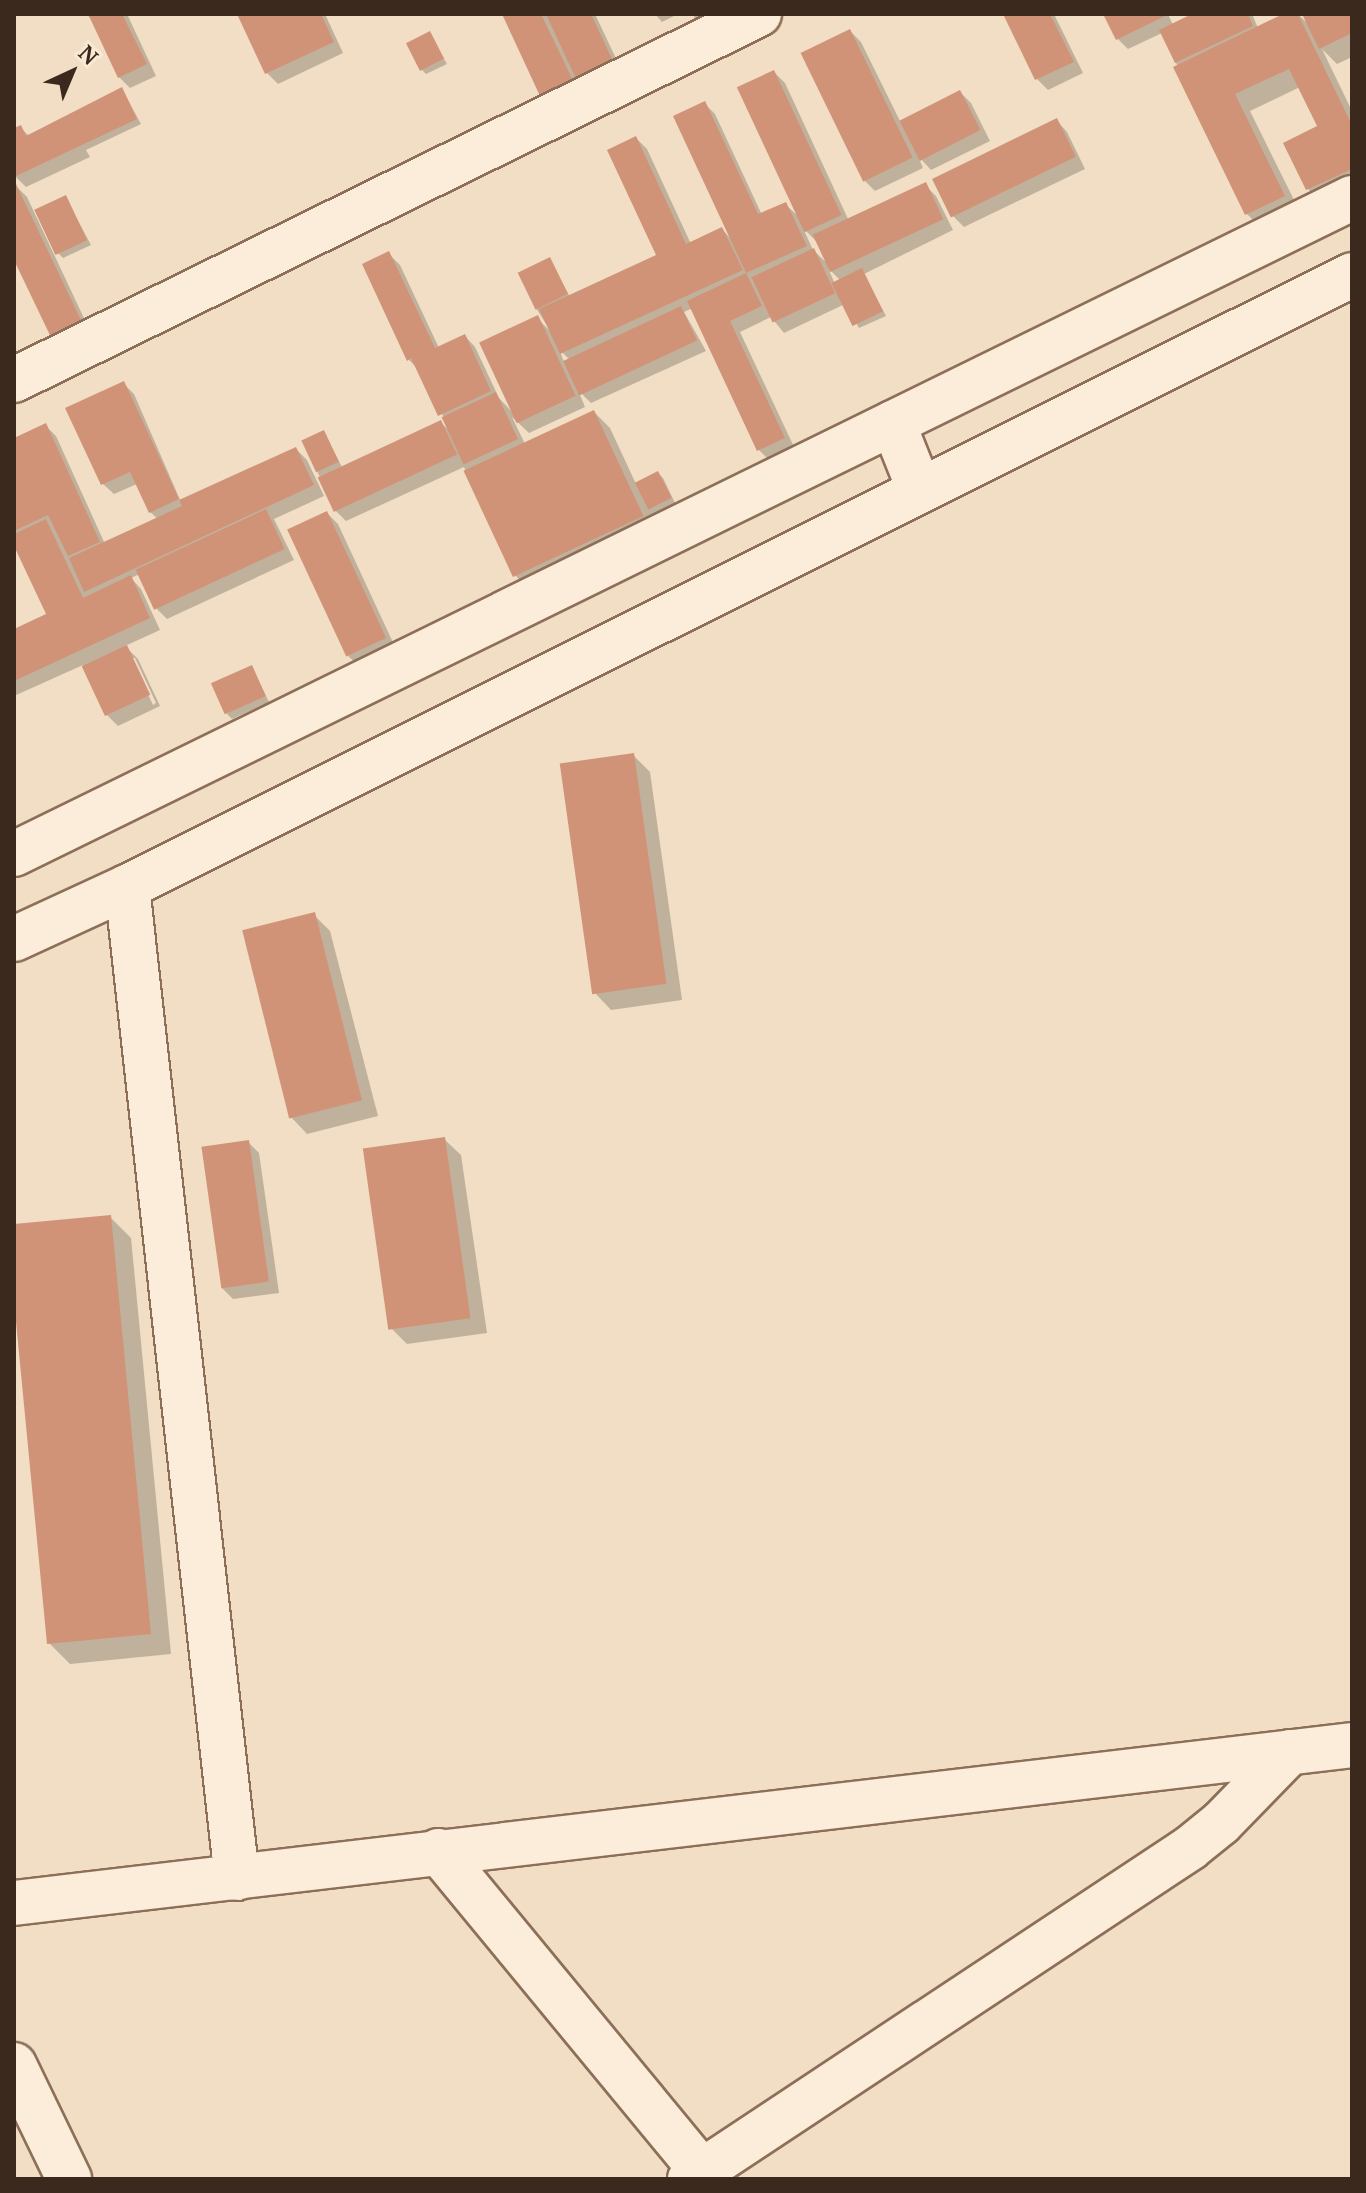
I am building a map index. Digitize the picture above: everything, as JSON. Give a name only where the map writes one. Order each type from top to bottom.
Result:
[{"type":"street","points":[[14,380],[759,14]]},
{"type":"street","points":[[16,849],[1352,198]]},
{"type":"street","points":[[14,939],[127,887],[1352,275]]},
{"type":"street","points":[[893,423],[920,491]]},
{"type":"street","points":[[127,887],[237,1878]]},
{"type":"street","points":[[14,1903],[1352,1745]]},
{"type":"street","points":[[438,1851],[700,2177],[1190,1848],[1221,1823],[1290,1752]]},
{"type":"street","points":[[14,2065],[69,2179]]},
{"type":"building","points":[[88,14],[122,14],[147,64],[118,78]]},
{"type":"building","points":[[237,14],[321,14],[334,42],[265,74]]},
{"type":"building","points":[[502,14],[541,14],[579,93],[546,109]]},
{"type":"building","points":[[546,14],[591,14],[619,74],[582,92]]},
{"type":"building","points":[[1003,14],[1050,14],[1074,62],[1035,80]]},
{"type":"building","points":[[1103,14],[1164,14],[1165,16],[1116,40]]},
{"type":"building","points":[[1192,14],[1248,14],[1253,26],[1175,63],[1159,30]]},
{"type":"building","points":[[1283,14],[1298,14],[1352,125],[1352,169],[1306,190],[1283,143],[1317,126],[1289,69],[1235,94],[1285,196],[1245,215],[1173,67]]},
{"type":"building","points":[[1302,14],[1352,14],[1352,33],[1319,49]]},
{"type":"building","points":[[850,29],[913,158],[863,182],[801,53]]},
{"type":"building","points":[[430,31],[444,59],[420,71],[406,43]]},
{"type":"building","points":[[774,70],[842,215],[804,232],[737,87]]},
{"type":"building","points":[[122,87],[137,119],[14,177],[14,128],[21,125],[26,136]]},
{"type":"building","points":[[960,90],[980,130],[920,161],[899,121]]},
{"type":"building","points":[[705,101],[758,214],[786,202],[807,246],[746,273],[673,116]]},
{"type":"building","points":[[1057,118],[1076,157],[951,218],[932,179]]},
{"type":"building","points":[[636,136],[686,244],[722,227],[743,270],[560,354],[539,309],[656,255],[607,150]]},
{"type":"building","points":[[926,182],[943,219],[830,272],[813,235]]},
{"type":"building","points":[[16,184],[89,337],[58,352],[14,260]]},
{"type":"building","points":[[66,195],[87,240],[55,255],[34,210]]},
{"type":"building","points":[[814,248],[835,293],[773,322],[751,277]]},
{"type":"building","points":[[389,251],[435,348],[465,334],[491,391],[438,416],[411,358],[407,361],[362,264]]},
{"type":"building","points":[[550,257],[568,294],[536,310],[518,273]]},
{"type":"building","points":[[862,268],[883,311],[852,326],[831,283]]},
{"type":"building","points":[[746,273],[762,306],[730,321],[785,438],[757,451],[687,301]]},
{"type":"building","points":[[681,306],[697,340],[579,395],[563,361]]},
{"type":"building","points":[[538,315],[576,396],[517,423],[479,342]]},
{"type":"building","points":[[124,381],[179,499],[149,513],[130,472],[101,485],[65,408]]},
{"type":"building","points":[[496,392],[518,439],[464,464],[442,417]]},
{"type":"building","points":[[594,410],[643,516],[513,577],[463,471]]},
{"type":"building","points":[[441,420],[457,454],[334,512],[318,477]]},
{"type":"building","points":[[46,423],[100,542],[68,556],[48,515],[14,531],[14,438]]},
{"type":"building","points":[[324,430],[339,462],[316,472],[301,441]]},
{"type":"building","points":[[296,447],[314,485],[84,592],[69,558],[182,506],[179,500]]},
{"type":"building","points":[[658,471],[672,498],[648,510],[635,483]]},
{"type":"building","points":[[266,509],[285,549],[154,610],[135,570]]},
{"type":"building","points":[[327,511],[386,638],[346,656],[287,530]]},
{"type":"building","points":[[46,519],[83,598],[131,575],[150,618],[14,681],[14,629],[46,614],[14,546],[14,534]]},
{"type":"building","points":[[127,645],[150,695],[105,716],[82,666]]},
{"type":"building","points":[[252,665],[266,696],[225,714],[211,683]]},
{"type":"building","points":[[634,753],[666,984],[592,994],[560,763]]},
{"type":"building","points":[[315,912],[362,1100],[289,1118],[242,930]]},
{"type":"building","points":[[445,1137],[470,1318],[388,1330],[363,1149]]},
{"type":"building","points":[[249,1140],[269,1282],[221,1288],[201,1147]]},
{"type":"building","points":[[111,1215],[151,1634],[47,1644],[14,1301],[14,1224]]}]
